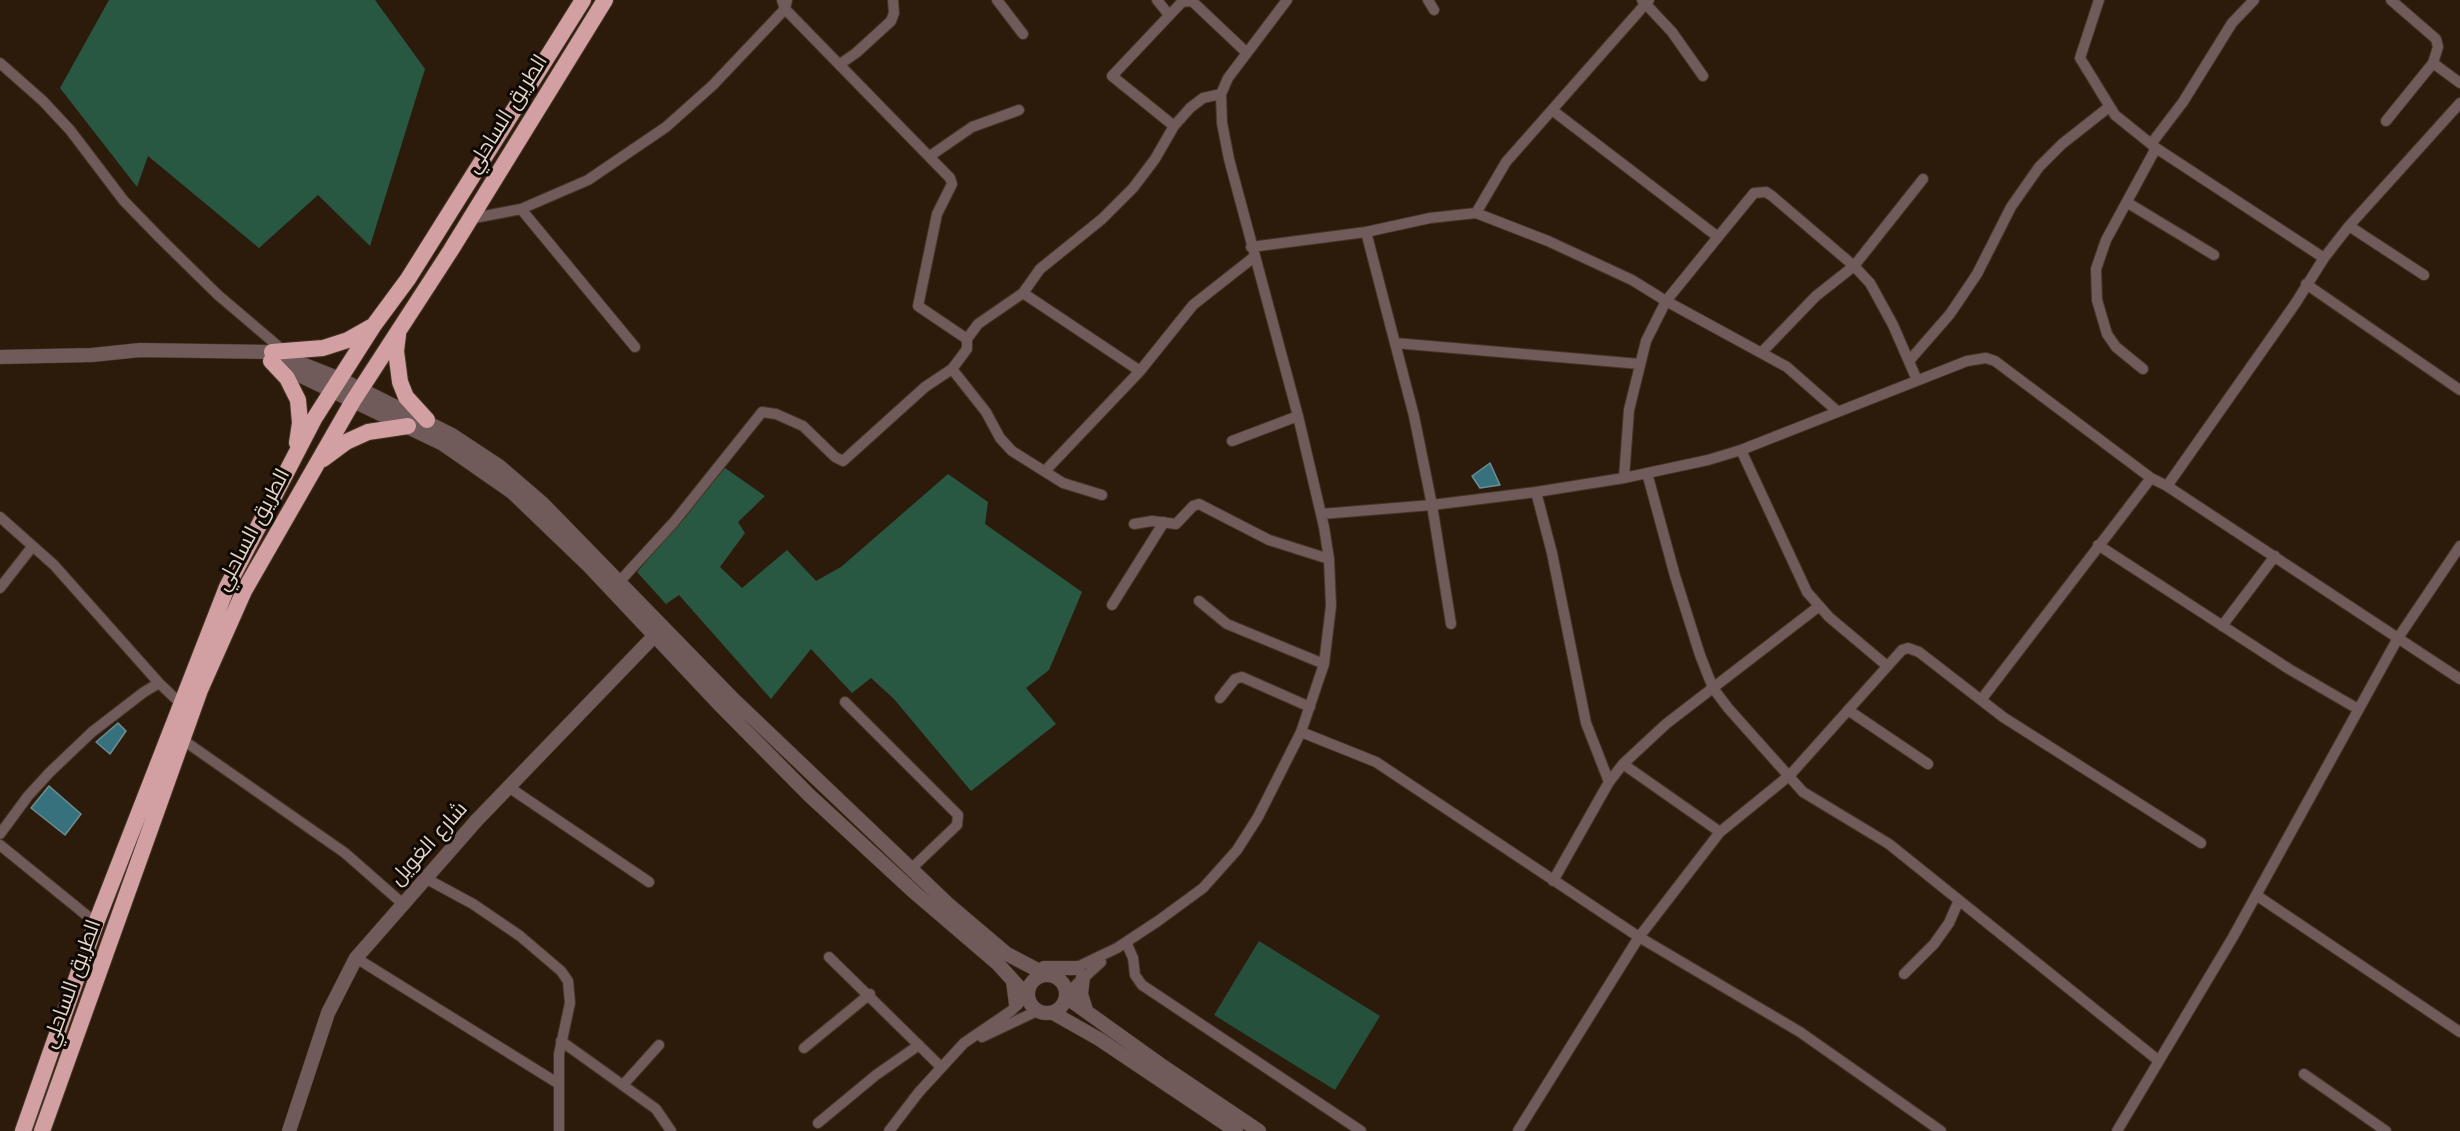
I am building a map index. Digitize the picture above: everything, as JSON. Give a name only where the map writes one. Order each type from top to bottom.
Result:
[{"type":"highway","name":"الطريق الساحلي","points":[[23,1131],[96,923],[227,586],[294,456],[336,385],[374,325],[408,279],[583,0]]},
{"type":"highway","name":"الطريق الساحلي","points":[[42,1131],[200,690],[244,591],[310,472],[357,395],[605,0]]},
{"type":"highway","points":[[404,321],[398,335],[396,367],[406,397],[427,420]]},
{"type":"highway","points":[[294,456],[300,423],[298,400],[276,355],[336,344],[359,335],[374,325]]},
{"type":"highway","points":[[310,472],[336,448],[356,436],[381,428],[408,426]]},
{"type":"street","points":[[840,64],[856,53],[891,21],[894,13],[893,0]]},
{"type":"street","points":[[997,0],[1023,34]]},
{"type":"street","points":[[1157,0],[1169,15]]},
{"type":"street","points":[[1428,0],[1434,10]]},
{"type":"street","points":[[2099,0],[2080,58],[2109,107],[2153,146],[2324,258]]},
{"type":"street","points":[[2143,369],[2116,347],[2107,334],[2097,300],[2096,269],[2100,254],[2128,203],[2153,146],[2232,23],[2254,0]]},
{"type":"street","points":[[2386,121],[2433,63],[2438,47],[2436,39],[2391,0]]},
{"type":"street","points":[[1174,126],[1112,76],[1169,15],[1182,2],[1192,1],[1247,53]]},
{"type":"street","points":[[1053,1013],[1062,1007],[1081,972],[1203,888],[1237,850],[1257,817],[1301,732],[1324,664],[1330,618],[1329,559],[1321,514],[1298,416],[1252,252],[1222,123],[1221,93],[1228,78],[1283,1]]},
{"type":"street","points":[[1476,213],[1506,162],[1645,1],[1672,32],[1703,76]]},
{"type":"street","points":[[468,219],[520,209],[588,180],[666,127],[712,85],[785,3],[840,64],[948,175],[952,184],[937,214],[918,306],[967,339]]},
{"type":"street","points":[[0,63],[43,100],[70,130],[124,201],[276,355]]},
{"type":"street","points":[[2433,63],[2460,83]]},
{"type":"street","points":[[620,581],[674,522],[762,412],[776,414],[803,426],[835,457],[843,461],[925,387],[952,369],[967,349],[967,339],[984,317],[1000,310],[1023,293],[1040,269],[1102,219],[1133,188],[1155,159],[1174,126],[1203,98],[1221,93]]},
{"type":"street","points":[[2167,486],[2349,225],[2460,103]]},
{"type":"street","points":[[1909,361],[1915,350],[1950,314],[1977,274],[2011,207],[2039,167],[2061,144],[2109,107]]},
{"type":"street","points":[[930,156],[972,127],[1020,110]]},
{"type":"street","points":[[1552,110],[1718,237]]},
{"type":"street","points":[[1762,352],[1816,296],[1854,266],[1923,179]]},
{"type":"street","points":[[1624,478],[1629,410],[1646,341],[1666,301],[1754,193],[1766,192],[1854,266],[1875,292],[1917,380]]},
{"type":"street","points":[[2128,203],[2214,255]]},
{"type":"street","points":[[520,209],[635,347]]},
{"type":"street","points":[[1045,471],[1140,371],[1193,305],[1252,252],[1430,218],[1476,213],[1548,241],[1632,280],[1666,301],[1762,352],[1807,382],[1837,411]]},
{"type":"street","points":[[2349,225],[2424,275]]},
{"type":"street","points":[[1366,232],[1414,416],[1432,506],[1451,624]]},
{"type":"street","points":[[2306,284],[2460,390]]},
{"type":"street","points":[[1023,293],[1140,371]]},
{"type":"street","points":[[1395,343],[1640,364]]},
{"type":"street","points":[[0,357],[92,355],[140,350],[238,350],[276,355],[357,395],[427,420],[477,450],[520,484],[620,581],[659,631],[675,657],[809,795],[1012,979],[1022,1001],[1037,1011],[1053,1013],[1099,1039],[1236,1131]]},
{"type":"street","points":[[1321,514],[1432,506],[1647,474],[1741,450],[1977,358],[1995,362],[2151,478],[2275,556],[2460,679]]},
{"type":"street","points":[[952,369],[986,412],[1005,445],[1077,489],[1102,495]]},
{"type":"street","points":[[357,395],[467,458],[512,492],[589,566],[641,621],[659,631],[731,697],[956,912],[1026,966],[1050,975],[1064,985],[1066,996],[1152,1059],[1259,1131]]},
{"type":"street","points":[[1233,441],[1298,416]]},
{"type":"street","points":[[1741,450],[1796,575],[1818,607],[1886,665]]},
{"type":"street","points":[[1647,474],[1675,576],[1713,688],[1728,708],[1803,792],[1889,844],[2159,1061]]},
{"type":"street","points":[[1981,700],[2151,478]]},
{"type":"street","points":[[1536,492],[1552,553],[1586,723],[1595,753],[1609,782]]},
{"type":"street","points":[[1134,524],[1152,521],[1179,522],[1193,506],[1199,504],[1269,540],[1329,559]]},
{"type":"street","points":[[0,517],[54,565],[159,683],[180,703]]},
{"type":"street","points":[[1112,605],[1164,522]]},
{"type":"street","points":[[2098,545],[2289,669],[2358,709]]},
{"type":"street","points":[[2116,1131],[2256,895],[2398,638],[2460,546]]},
{"type":"street","points":[[0,588],[32,547]]},
{"type":"street","points":[[2222,626],[2275,556]]},
{"type":"street","points":[[1199,601],[1227,624],[1324,664]]},
{"type":"street","points":[[1553,880],[1609,782],[1623,764],[1666,724],[1818,607]]},
{"type":"street","points":[[641,621],[642,636],[638,653],[653,651],[675,657]]},
{"type":"street","name":"شارع الغويل","points":[[289,1131],[328,1013],[356,958],[425,878],[659,631]]},
{"type":"street","points":[[1518,1131],[1639,937],[1720,832],[1790,775],[1886,665],[1902,650],[1913,650],[1981,700],[2115,790],[2201,843]]},
{"type":"street","points":[[1220,698],[1235,679],[1242,677],[1310,707]]},
{"type":"street","points":[[0,834],[28,796],[68,755],[102,725],[159,683]]},
{"type":"street","points":[[845,702],[958,815],[960,820],[911,869]]},
{"type":"street","points":[[1848,710],[1928,764]]},
{"type":"street","points":[[1301,732],[1376,762],[1639,937],[1800,1032],[1941,1131]]},
{"type":"street","points":[[183,740],[345,853],[403,904]]},
{"type":"street","points":[[1623,764],[1720,832]]},
{"type":"street","points":[[510,788],[650,882]]},
{"type":"street","points":[[0,845],[96,923]]},
{"type":"street","points":[[425,878],[473,904],[520,936],[561,971],[571,992],[561,1041],[559,1131]]},
{"type":"street","points":[[2256,895],[2460,1032]]},
{"type":"street","points":[[1904,974],[1934,944],[1949,923],[1959,900]]},
{"type":"street","points":[[1122,945],[1133,958],[1135,975],[1142,985],[1361,1131]]},
{"type":"street","points":[[829,957],[870,994],[941,1067]]},
{"type":"street","points":[[356,958],[559,1084]]},
{"type":"street","points":[[1026,966],[1081,972]]},
{"type":"street","points":[[889,1131],[964,1042],[1011,1011],[1022,1001],[1032,981],[1050,975],[1081,972]]},
{"type":"street","points":[[1081,972],[1081,994],[1086,1010]]},
{"type":"street","points":[[804,1048],[870,994]]},
{"type":"street","points":[[956,1052],[1037,1011]]},
{"type":"street","points":[[561,1041],[656,1109],[671,1131]]},
{"type":"street","points":[[623,1085],[659,1044]]},
{"type":"street","points":[[818,1123],[876,1075],[919,1045]]},
{"type":"street","points":[[2304,1074],[2386,1131]]},
{"type":"green space","points":[[109,0],[375,0],[425,69],[370,246],[318,195],[259,248],[148,156],[137,187],[60,88]]},
{"type":"green space","points":[[725,468],[765,496],[738,522],[745,533],[720,567],[742,588],[787,550],[816,581],[841,567],[948,474],[988,502],[985,524],[1082,592],[1049,670],[1026,688],[1056,724],[971,791],[894,699],[871,678],[852,693],[811,649],[771,699],[679,595],[666,604],[637,572]]},
{"type":"green space","points":[[1259,941],[1380,1016],[1335,1090],[1214,1015]]},
{"type":"water","points":[[1490,463],[1500,485],[1480,488],[1472,476]]},
{"type":"water","points":[[118,723],[126,731],[110,754],[96,742]]},
{"type":"water","points":[[49,786],[81,814],[65,835],[31,808]]}]
